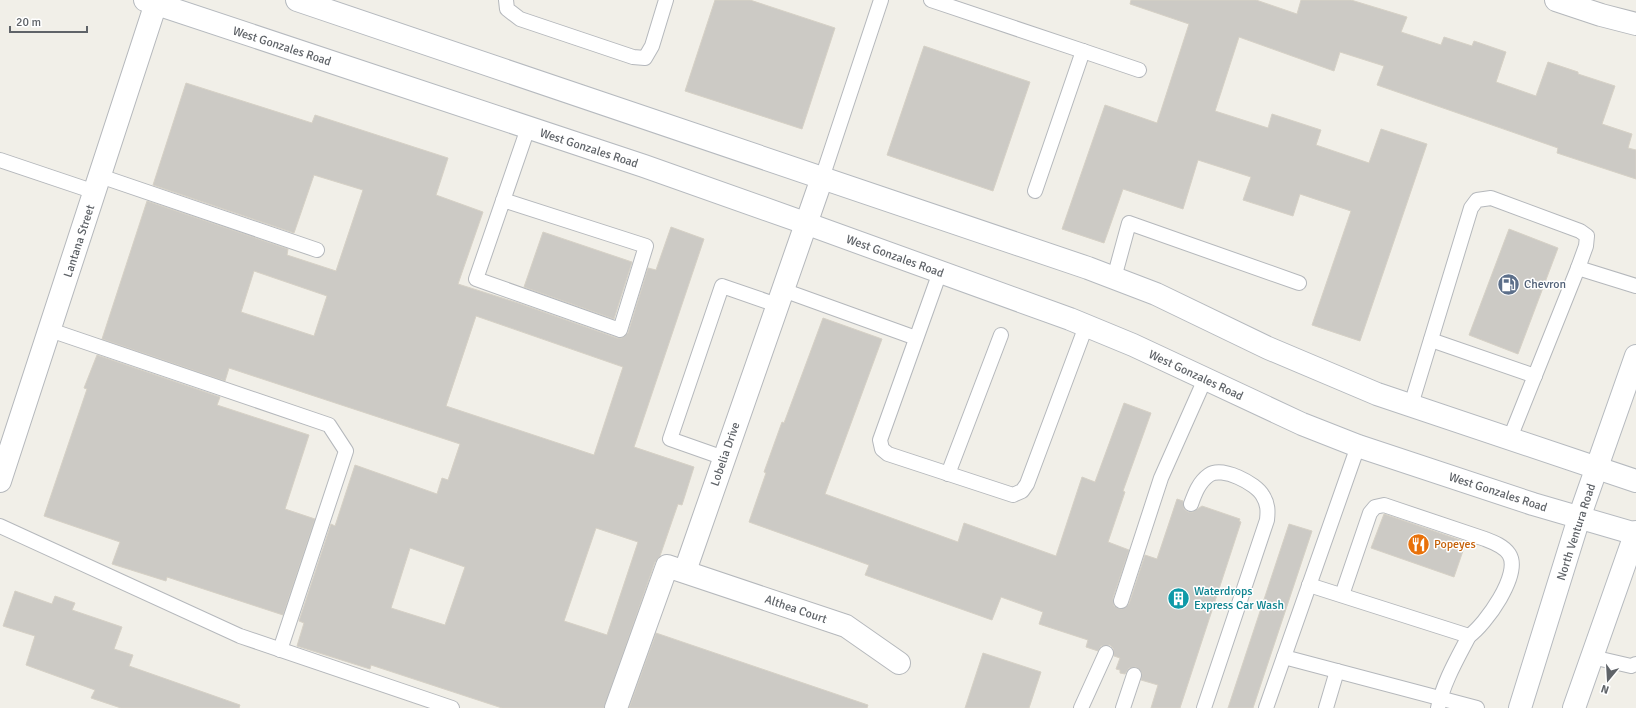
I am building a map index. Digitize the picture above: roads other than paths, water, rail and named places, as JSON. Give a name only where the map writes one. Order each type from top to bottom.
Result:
[{"type":"main road","points":[[297,0],[1114,278],[1156,294],[1268,348],[1377,394],[1636,481]]},
{"type":"main road","points":[[1556,0],[1636,24]]},
{"type":"main road","name":"West Gonzales Road","points":[[153,1],[805,223],[940,272],[1133,345],[1302,424],[1358,446],[1533,504],[1636,533]]},
{"type":"main road","name":"Lantana Street","points":[[0,481],[98,184],[153,1]]},
{"type":"main road","name":"Lobelia Drive","points":[[685,571],[805,223],[822,178]]},
{"type":"main road","name":"North Ventura Road","points":[[1520,708],[1579,518],[1598,468],[1636,356]]},
{"type":"main road","points":[[1574,708],[1636,533]]},
{"type":"main road","points":[[616,708],[667,566],[685,571]]},
{"type":"main road","name":"Althea Court","points":[[685,571],[846,626],[899,663]]},
{"type":"lane","points":[[506,0],[507,9],[520,19],[633,57],[645,58],[652,46],[666,0]]},
{"type":"lane","points":[[822,178],[881,0]]},
{"type":"lane","points":[[931,0],[1139,70]]},
{"type":"lane","points":[[1034,191],[1083,51]]},
{"type":"lane","points":[[503,200],[646,246],[620,330],[476,279],[503,200],[528,128]]},
{"type":"lane","points":[[0,160],[98,184],[317,250]]},
{"type":"lane","points":[[1411,405],[1470,208],[1477,200],[1491,198],[1580,231],[1587,236],[1586,246],[1578,268],[1510,438]]},
{"type":"lane","points":[[1114,278],[1129,223],[1299,283]]},
{"type":"lane","points":[[1578,268],[1636,286]]},
{"type":"lane","points":[[940,272],[880,440],[882,449],[888,454],[1013,495],[1022,491],[1027,484],[1086,326]]},
{"type":"lane","points":[[724,458],[670,439],[722,286],[780,297],[916,338]]},
{"type":"lane","points":[[50,330],[329,425],[346,451],[280,650]]},
{"type":"lane","points":[[948,474],[1002,335]]},
{"type":"lane","points":[[1431,340],[1535,376]]},
{"type":"lane","points":[[1121,601],[1161,478],[1205,379]]},
{"type":"lane","points":[[1266,708],[1358,446]]},
{"type":"lane","points":[[1191,504],[1200,483],[1210,474],[1225,473],[1239,477],[1250,483],[1263,495],[1268,509],[1267,520],[1204,708]]},
{"type":"lane","points":[[1342,595],[1370,513],[1375,507],[1384,505],[1486,539],[1497,544],[1509,554],[1512,568],[1498,602],[1478,630],[1469,636],[1454,665],[1439,703]]},
{"type":"lane","points":[[0,526],[240,636],[452,708]]},
{"type":"lane","points":[[1309,585],[1469,636]]},
{"type":"lane","points":[[1081,708],[1106,653]]},
{"type":"lane","points":[[1284,657],[1337,671],[1439,703],[1477,708]]},
{"type":"lane","points":[[1592,657],[1631,666],[1636,664]]},
{"type":"lane","points":[[1326,708],[1337,671]]},
{"type":"lane","points":[[1123,708],[1134,675]]},
{"type":"place","name":"Chevron","points":[[1508,284]]},
{"type":"place","name":"Popeyes","points":[[1419,544]]},
{"type":"place","name":"Waterdrops Express Car Wash","points":[[1179,598]]}]
